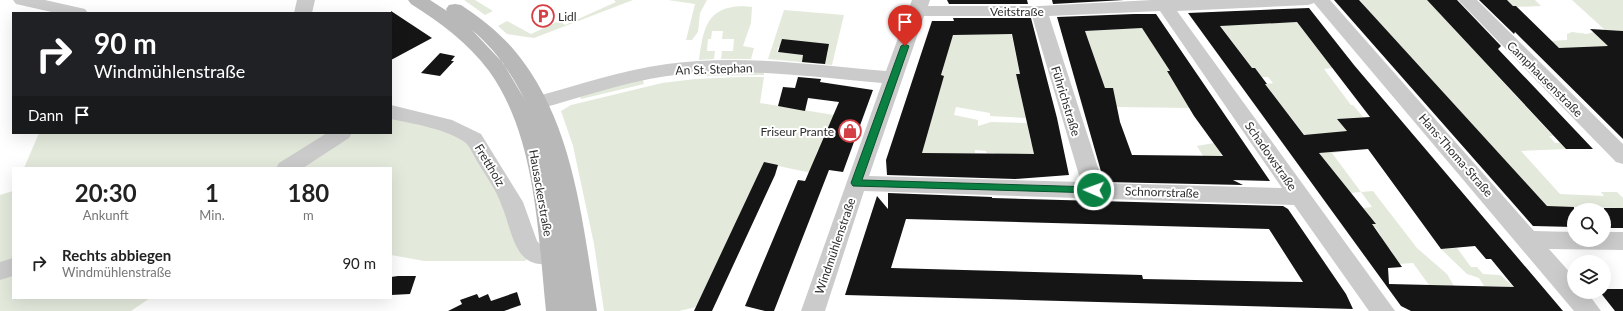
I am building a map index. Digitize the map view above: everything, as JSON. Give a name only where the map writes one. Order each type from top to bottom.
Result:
[{"type":"main road","name":"Hausackerstraße","points":[[417,0],[448,21],[486,55],[504,78],[520,108],[531,140],[540,175],[559,311]]},
{"type":"main road","name":"Hausackerstraße","points":[[442,0],[479,27],[502,50],[521,73],[538,103],[556,154],[584,311]]},
{"type":"street","points":[[22,0],[75,12]]},
{"type":"street","points":[[303,12],[306,0]]},
{"type":"street","name":"Veitstraße","points":[[919,6],[1039,11],[1164,3],[1308,0]]},
{"type":"street","name":"Hans-Thoma-Straße","points":[[1322,0],[1530,240],[1589,311]]},
{"type":"street","name":"Camphausenstraße","points":[[1467,0],[1623,157]]},
{"type":"street","name":"Schadowstraße","points":[[1164,3],[1382,311]]},
{"type":"street","name":"Windmühlenstraße","points":[[813,311],[856,183],[919,6]]},
{"type":"street","name":"Führichstraße","points":[[1039,11],[1094,190]]},
{"type":"street","name":"An St. Stephan","points":[[538,103],[641,75],[725,66],[762,67],[893,78]]},
{"type":"street","name":"Frettholz","points":[[392,112],[445,125],[474,139],[512,202],[527,246],[535,254],[552,255]]},
{"type":"street","points":[[289,167],[340,134]]},
{"type":"street","name":"Schnorrstraße","points":[[856,183],[1300,197]]},
{"type":"street","points":[[1530,240],[1623,241]]},
{"type":"street","points":[[0,271],[12,267]]},
{"type":"shaded area","points":[[464,0],[475,0],[493,11],[485,15]]},
{"type":"shaded area","points":[[614,0],[633,0],[534,38],[507,34],[498,26],[507,21],[531,34],[559,21],[565,25],[616,2]]},
{"type":"shaded area","points":[[668,0],[707,0],[700,13],[698,32],[692,40],[686,40],[695,4]]},
{"type":"shaded area","points":[[1360,0],[1427,0],[1553,136],[1549,136],[1555,143],[1560,143],[1566,149],[1521,151],[1560,194],[1604,196],[1601,192],[1617,192],[1623,198],[1623,208],[1611,208],[1611,203],[1567,203],[1567,208],[1551,210],[1364,9],[1367,9]]},
{"type":"shaded area","points":[[1507,0],[1535,0],[1541,6],[1514,7]]},
{"type":"shaded area","points":[[1572,0],[1623,0],[1623,31],[1605,30]]},
{"type":"shaded area","points":[[730,7],[752,7],[751,23],[743,46],[754,48],[751,59],[721,59],[722,51],[733,51],[734,39],[722,39],[723,31],[712,31],[711,39],[708,39],[707,51],[715,51],[714,59],[699,60],[702,39],[708,22],[721,11]]},
{"type":"shaded area","points":[[784,10],[844,15],[832,65],[768,59]],"holes":[[[778,47],[827,51],[826,57],[777,52]]]},
{"type":"shaded area","points":[[1297,22],[1333,68],[1324,69],[1351,105],[1353,105],[1363,117],[1338,119],[1347,131],[1333,133],[1347,151],[1332,153],[1361,192],[1350,193],[1265,84],[1273,83],[1268,77],[1262,77],[1255,68],[1252,68],[1220,25]]},
{"type":"shaded area","points":[[1142,28],[1170,71],[1167,71],[1190,108],[1116,107],[1105,88],[1085,31]]},
{"type":"shaded area","points":[[1011,32],[1020,74],[1016,74],[1026,118],[990,116],[990,113],[956,107],[954,115],[978,120],[978,126],[991,122],[1027,123],[1031,143],[1034,143],[1038,157],[1015,154],[996,155],[995,153],[975,150],[975,153],[917,154],[929,126],[953,35]]},
{"type":"shaded area","points":[[1572,32],[1587,34],[1594,32],[1609,46],[1585,47],[1567,56],[1551,41],[1567,40],[1567,34]]},
{"type":"shaded area","points":[[764,70],[764,75],[698,76],[698,71]]},
{"type":"shaded area","points":[[764,77],[760,103],[834,115],[823,150],[818,149],[812,166],[826,176],[764,163],[696,307],[679,311],[604,311],[594,244],[573,146],[561,111],[571,105],[662,83],[695,79]]},
{"type":"shaded area","points":[[643,80],[644,84],[581,99],[580,97],[624,83]]},
{"type":"shaded area","points":[[392,114],[471,140],[531,255],[525,261],[424,261],[392,255],[392,167],[24,167],[39,134],[392,134]]},
{"type":"shaded area","points":[[1214,143],[1223,157],[1211,169],[1197,146]]},
{"type":"shaded area","points":[[12,191],[12,299],[149,299],[131,311],[0,311],[0,195]]},
{"type":"shaded area","points":[[1373,191],[1417,248],[1447,274],[1454,286],[1429,285],[1413,263],[1398,264],[1391,250],[1385,247],[1379,237],[1381,236],[1375,227],[1372,228],[1369,224],[1375,223],[1363,208],[1372,207],[1361,192]]},
{"type":"shaded area","points":[[1457,248],[1471,267],[1477,267],[1483,274],[1500,275],[1514,287],[1484,286],[1479,278],[1467,274],[1441,249]]},
{"type":"building","points":[[947,0],[1027,0],[1028,4],[949,4]]},
{"type":"building","points":[[1052,0],[1124,0],[1053,4]]},
{"type":"building","points":[[1334,0],[1359,0],[1547,206],[1567,207],[1567,227],[1533,226]]},
{"type":"building","points":[[1427,0],[1457,0],[1501,46],[1498,49],[1593,149],[1566,149]]},
{"type":"building","points":[[1479,0],[1507,0],[1513,6],[1516,6],[1559,48],[1608,46],[1590,29],[1623,31],[1623,139],[1515,32],[1514,34]]},
{"type":"building","points":[[1309,8],[1354,65],[1563,311],[1411,311],[1401,306],[1188,13]],"holes":[[[1297,22],[1370,117],[1337,119],[1347,131],[1304,135],[1265,84],[1267,84],[1255,68],[1252,68],[1220,26]],[[1368,149],[1441,249],[1475,246],[1486,259],[1491,259],[1514,287],[1389,284],[1388,268],[1402,267],[1372,224],[1376,224],[1319,153]]]},
{"type":"building","points":[[391,11],[432,38],[392,59]]},
{"type":"building","points":[[1156,14],[1270,181],[1233,180],[1243,185],[1104,182],[1057,17]],"holes":[[[1142,28],[1170,71],[1167,71],[1194,116],[1223,156],[1132,155],[1120,122],[1113,88],[1105,88],[1085,31]]]},
{"type":"building","points":[[953,18],[1031,18],[1057,118],[1069,175],[1015,179],[887,175],[886,160],[932,21],[954,21]],"holes":[[[1012,34],[1020,74],[1016,74],[1034,154],[922,153],[944,76],[941,75],[953,35]]]},
{"type":"building","points":[[782,39],[829,44],[825,64],[802,62],[803,55],[778,52]]},
{"type":"building","points":[[440,53],[455,56],[451,61],[454,61],[440,76],[421,73]]},
{"type":"building","points":[[798,77],[821,79],[820,82],[873,90],[843,172],[829,170],[774,311],[765,311],[745,306],[798,180],[805,181],[839,102],[808,98],[805,111],[778,106],[783,87],[795,88]]},
{"type":"building","points":[[764,162],[778,165],[775,175],[712,311],[694,311]]},
{"type":"building","points":[[888,193],[992,198],[1283,206],[1288,209],[1346,294],[1353,309],[845,295],[877,196],[888,209]],"holes":[[[906,219],[1269,229],[1303,282],[1143,279],[1142,275],[891,268]]]},
{"type":"building","points":[[1611,208],[1623,208],[1623,228],[1611,228]]},
{"type":"building","points":[[416,276],[410,294],[392,295],[392,277]]},
{"type":"building","points":[[1611,289],[1623,289],[1623,311],[1615,311],[1606,299],[1611,299]]},
{"type":"building","points":[[517,292],[521,305],[504,311],[448,311],[462,304],[460,300],[477,294],[479,298],[488,294],[491,301]]},
{"type":"place","name":"Lidl","points":[[543,16]]},
{"type":"place","name":"Friseur Prante","points":[[850,131]]},
{"type":"route","points":[[905,46],[856,183],[1094,190]]}]
